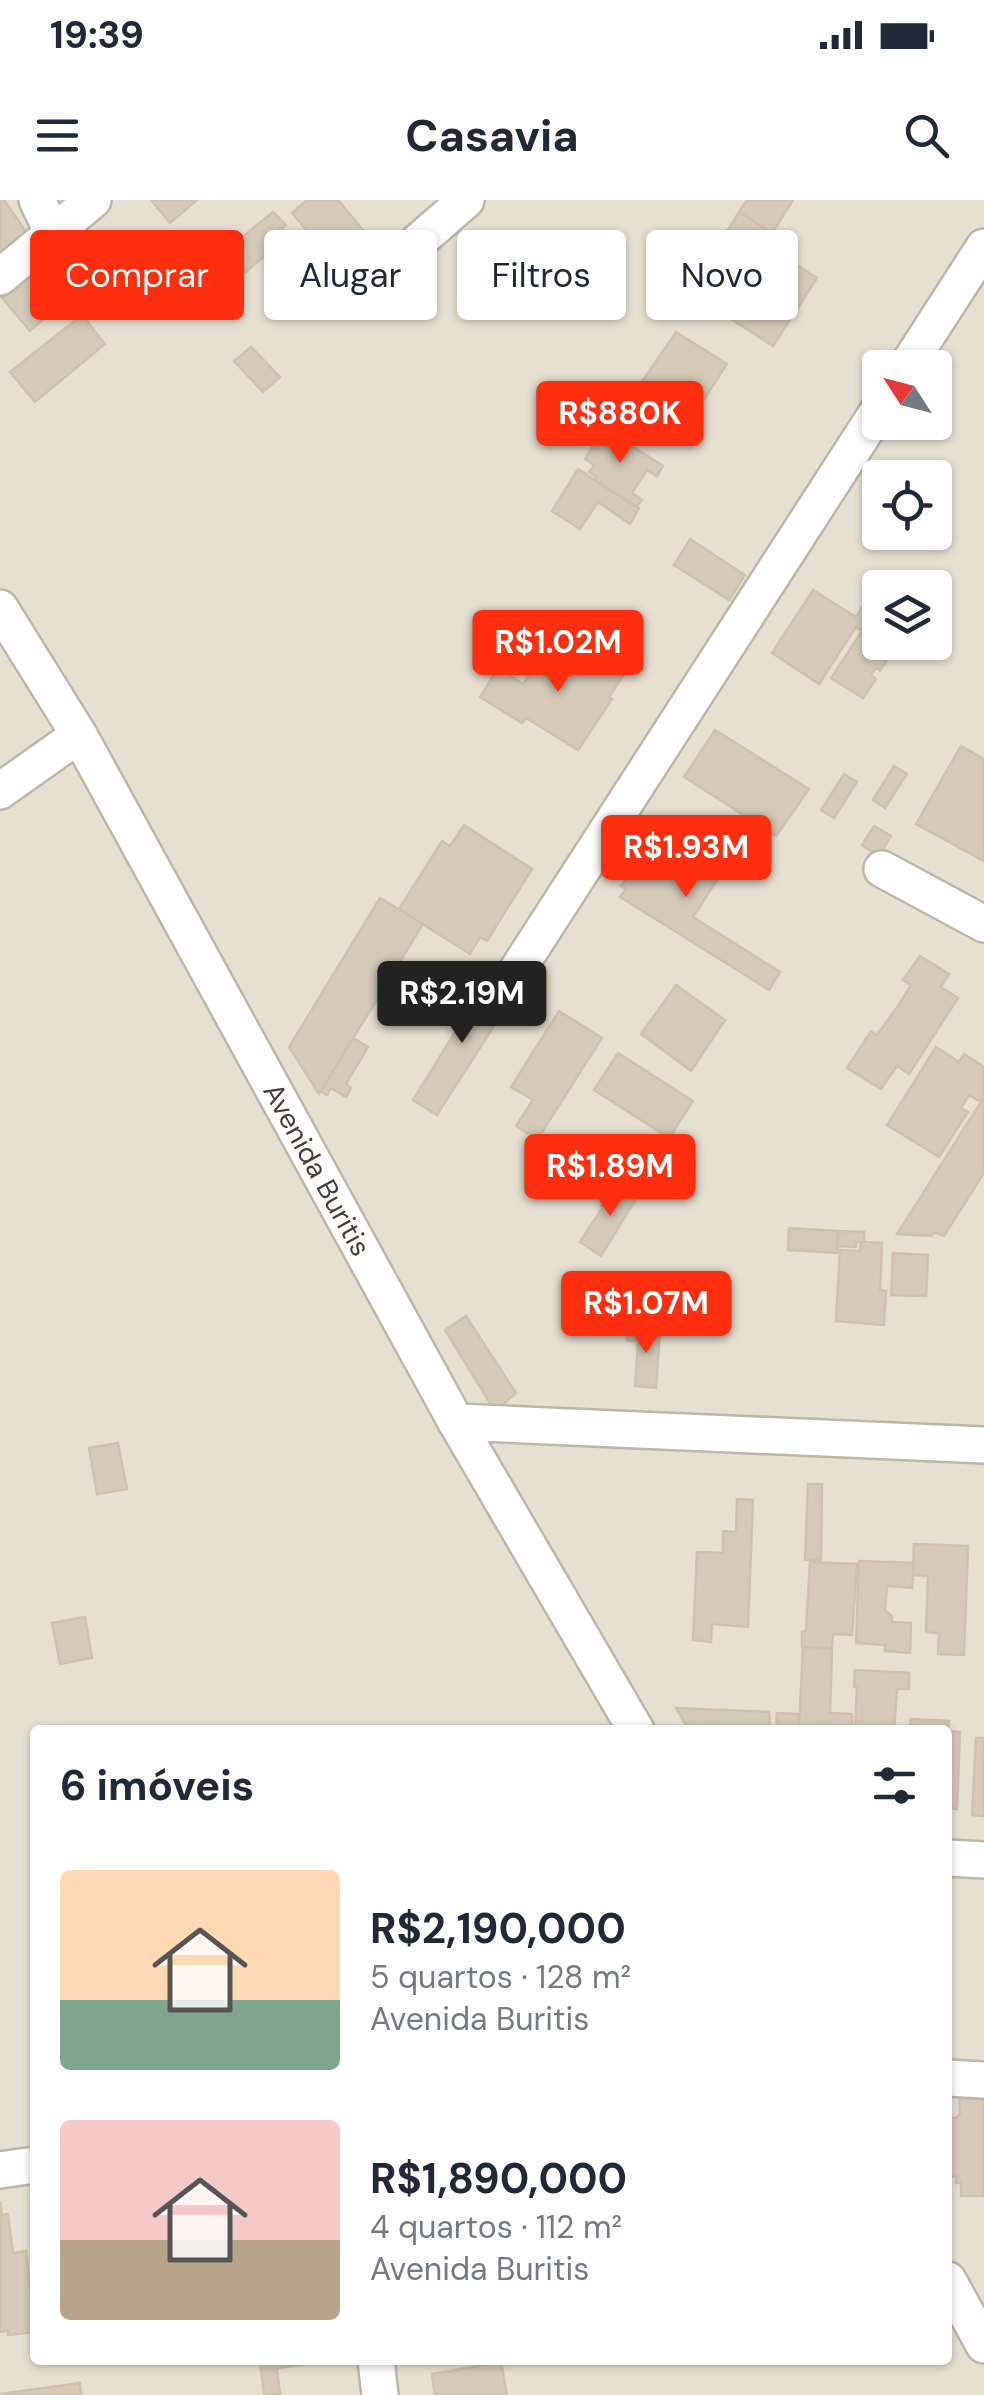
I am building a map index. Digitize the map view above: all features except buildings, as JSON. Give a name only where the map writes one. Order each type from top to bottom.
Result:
[{"type":"street","points":[[37,200],[52,230]]},
{"type":"street","points":[[57,230],[93,200]]},
{"type":"street","points":[[432,230],[466,200]]},
{"type":"street","points":[[918,350],[984,247]]},
{"type":"street","points":[[0,276],[30,252]]},
{"type":"street","points":[[516,972],[862,436]]},
{"type":"street","name":"Avenida Buritis","points":[[0,608],[79,735],[456,1422],[633,1725]]},
{"type":"street","points":[[0,790],[79,735]]},
{"type":"street","points":[[882,869],[984,924]]},
{"type":"street","points":[[456,1422],[984,1445]]},
{"type":"street","points":[[952,1858],[984,1860]]},
{"type":"street","points":[[952,2078],[984,2080]]},
{"type":"street","points":[[0,2170],[30,2167]]},
{"type":"street","points":[[952,2287],[984,2345]]},
{"type":"street","points":[[377,2365],[380,2395]]},
{"type":"shaded area","points":[[0,200],[984,200],[984,2395],[0,2395]]}]
